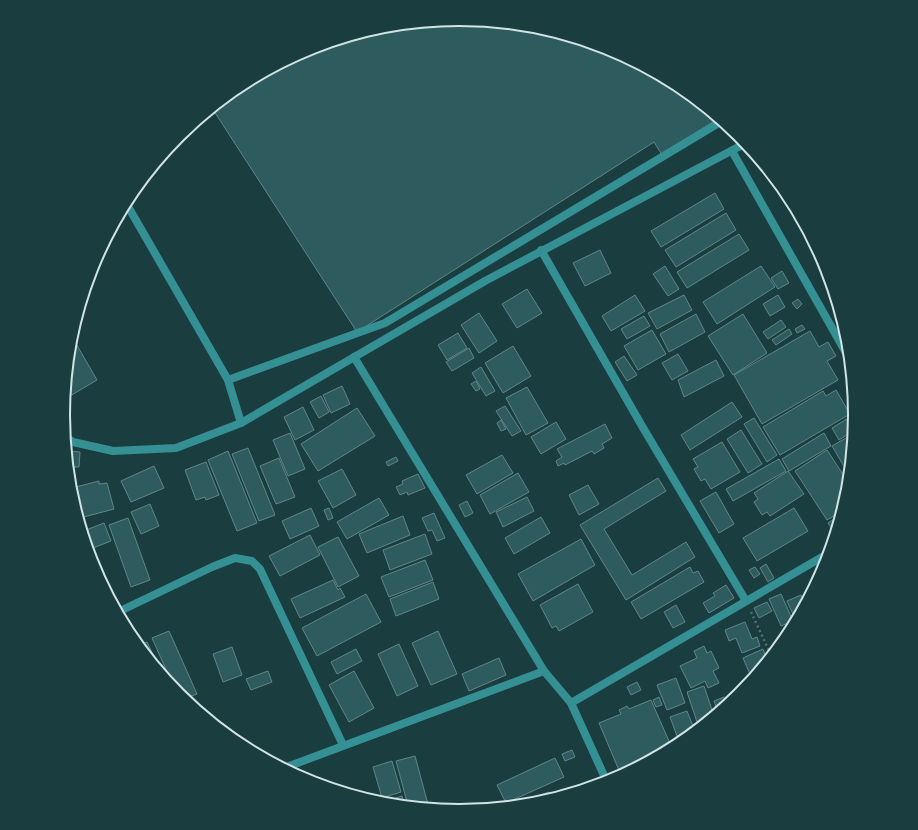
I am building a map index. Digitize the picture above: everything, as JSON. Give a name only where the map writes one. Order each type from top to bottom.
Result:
[{"type":"street","points":[[228,380],[385,323],[716,124]]},
{"type":"street","points":[[71,441],[113,451],[176,448],[241,423],[485,281],[541,250],[740,147]]},
{"type":"street","points":[[732,151],[842,346]]},
{"type":"street","points":[[129,209],[228,380],[241,423]]},
{"type":"street","points":[[541,250],[642,426],[746,601]]},
{"type":"street","points":[[354,357],[544,671],[571,704],[604,776]]},
{"type":"street","points":[[123,610],[212,567],[235,558],[252,561],[260,569],[343,745]]},
{"type":"street","points":[[571,704],[820,558]]},
{"type":"street","points":[[290,765],[544,671]]},
{"type":"path","points":[[746,601],[769,650]]},
{"type":"building","points":[[459,26],[510,29],[560,39],[631,66],[654,78],[696,106],[713,122],[662,155],[654,142],[357,332],[215,112],[222,106],[265,78],[310,56],[358,39],[383,33],[408,29]]},
{"type":"building","points":[[715,193],[724,209],[661,247],[651,231]]},
{"type":"building","points":[[726,213],[736,230],[676,267],[665,250]]},
{"type":"building","points":[[739,234],[749,250],[687,288],[677,272]]},
{"type":"building","points":[[600,250],[611,273],[585,286],[573,263]]},
{"type":"building","points":[[665,266],[679,289],[668,296],[653,274]]},
{"type":"building","points":[[761,266],[775,287],[717,324],[703,302]]},
{"type":"building","points":[[782,271],[789,283],[778,289],[771,278]]},
{"type":"building","points":[[527,289],[542,313],[517,328],[502,304]]},
{"type":"building","points":[[635,295],[645,311],[611,331],[602,316]]},
{"type":"building","points":[[684,295],[692,310],[657,329],[648,313]]},
{"type":"building","points":[[778,295],[785,307],[770,316],[763,304]]},
{"type":"building","points":[[798,299],[802,304],[797,309],[792,303]]},
{"type":"building","points":[[479,313],[497,341],[479,353],[461,325]]},
{"type":"building","points":[[696,314],[705,332],[669,352],[660,334]]},
{"type":"building","points":[[743,314],[767,353],[733,375],[708,336]]},
{"type":"building","points":[[644,316],[650,326],[627,339],[621,329]]},
{"type":"building","points":[[781,320],[786,327],[768,339],[763,332]]},
{"type":"building","points":[[802,325],[805,329],[797,333],[795,329]]},
{"type":"building","points":[[789,329],[792,334],[776,345],[772,340]]},
{"type":"building","points":[[652,330],[666,354],[638,370],[624,346]]},
{"type":"building","points":[[810,331],[819,347],[828,342],[836,356],[827,361],[838,380],[762,424],[734,375]]},
{"type":"building","points":[[458,333],[467,348],[447,360],[438,345]]},
{"type":"building","points":[[76,344],[97,380],[71,396]]},
{"type":"building","points":[[513,346],[531,376],[503,393],[485,363]]},
{"type":"building","points":[[469,348],[474,358],[452,371],[446,362]]},
{"type":"building","points":[[678,354],[688,371],[672,380],[662,363]]},
{"type":"building","points":[[624,356],[637,375],[627,381],[615,362]]},
{"type":"building","points":[[716,360],[724,376],[684,397],[678,380]]},
{"type":"building","points":[[481,367],[495,391],[486,396],[472,373]]},
{"type":"building","points":[[476,381],[480,389],[476,391],[471,384]]},
{"type":"building","points":[[342,386],[350,404],[331,413],[323,395]]},
{"type":"building","points":[[527,387],[548,423],[526,435],[506,398]]},
{"type":"building","points":[[836,390],[848,410],[848,415],[780,455],[763,427],[823,391],[826,396]]},
{"type":"building","points":[[321,396],[329,412],[319,418],[310,402]]},
{"type":"building","points":[[732,402],[742,417],[690,450],[681,435]]},
{"type":"building","points":[[505,406],[521,431],[512,436],[496,411]]},
{"type":"building","points":[[303,407],[314,430],[295,440],[284,417]]},
{"type":"building","points":[[357,408],[375,436],[318,471],[301,444]]},
{"type":"building","points":[[754,418],[777,455],[767,462],[744,424]]},
{"type":"building","points":[[848,418],[847,435],[839,440],[832,428]]},
{"type":"building","points":[[501,420],[506,429],[501,431],[497,423]]},
{"type":"building","points":[[556,422],[566,439],[541,454],[531,437]]},
{"type":"building","points":[[605,424],[612,438],[602,444],[604,448],[594,454],[592,451],[565,465],[564,463],[558,466],[556,461],[562,457],[557,449]]},
{"type":"building","points":[[741,430],[762,464],[748,473],[727,439]]},
{"type":"building","points":[[290,433],[305,469],[288,476],[273,440]]},
{"type":"building","points":[[824,433],[831,446],[789,471],[782,459]]},
{"type":"building","points":[[847,437],[845,468],[832,446]]},
{"type":"building","points":[[722,442],[740,472],[711,489],[705,479],[701,481],[694,469],[698,467],[693,459]]},
{"type":"building","points":[[248,448],[275,515],[259,521],[232,454]]},
{"type":"building","points":[[827,450],[844,475],[835,515],[827,520],[795,471]]},
{"type":"building","points":[[72,451],[80,452],[79,467],[73,467]]},
{"type":"building","points":[[228,451],[257,523],[237,531],[208,460]]},
{"type":"building","points":[[502,455],[513,473],[477,494],[466,475]]},
{"type":"building","points":[[396,457],[398,461],[388,466],[386,462]]},
{"type":"building","points":[[279,458],[295,497],[276,504],[260,466]]},
{"type":"building","points":[[779,459],[786,471],[733,501],[726,489]]},
{"type":"building","points":[[206,462],[219,495],[206,500],[205,497],[196,500],[185,470]]},
{"type":"building","points":[[154,466],[164,488],[131,502],[121,481]]},
{"type":"building","points":[[342,469],[356,495],[333,508],[318,481]]},
{"type":"building","points":[[788,471],[804,494],[770,516],[767,512],[762,515],[754,502],[758,499],[754,493]]},
{"type":"building","points":[[518,473],[529,492],[490,514],[480,495]]},
{"type":"building","points":[[418,474],[425,488],[408,495],[407,492],[400,495],[396,487],[403,484],[402,481]]},
{"type":"building","points":[[658,478],[666,491],[604,529],[632,575],[686,542],[695,557],[626,600],[580,525]]},
{"type":"building","points":[[99,481],[99,484],[107,483],[114,509],[83,517],[76,487]]},
{"type":"building","points":[[588,485],[599,504],[579,515],[569,495]]},
{"type":"building","points":[[716,492],[734,524],[719,533],[700,501]]},
{"type":"building","points":[[527,497],[534,511],[503,527],[496,512]]},
{"type":"building","points":[[379,498],[389,515],[347,539],[337,522]]},
{"type":"building","points":[[467,501],[473,513],[465,517],[459,505]]},
{"type":"building","points":[[150,504],[159,526],[141,534],[131,512]]},
{"type":"building","points":[[311,508],[319,526],[290,539],[282,521]]},
{"type":"building","points":[[329,508],[333,518],[328,520],[324,510]]},
{"type":"building","points":[[794,508],[808,531],[757,561],[743,538]]},
{"type":"building","points":[[434,513],[445,538],[437,541],[432,530],[428,531],[422,518]]},
{"type":"building","points":[[403,516],[410,535],[367,553],[359,534]]},
{"type":"building","points":[[541,517],[550,533],[514,554],[505,538]]},
{"type":"building","points":[[128,518],[150,580],[131,587],[109,525]]},
{"type":"building","points":[[834,519],[831,528],[828,523]]},
{"type":"building","points":[[104,523],[111,541],[94,548],[87,529]]},
{"type":"building","points":[[425,534],[432,554],[390,570],[383,550]]},
{"type":"building","points":[[310,535],[320,555],[280,576],[269,556]]},
{"type":"building","points":[[338,537],[359,576],[338,587],[318,547]]},
{"type":"building","points":[[581,539],[595,565],[533,601],[518,574]]},
{"type":"building","points":[[425,560],[433,580],[389,597],[381,577]]},
{"type":"building","points":[[766,564],[774,578],[768,582],[760,568]]},
{"type":"building","points":[[690,567],[693,573],[698,571],[704,582],[641,619],[631,602]]},
{"type":"building","points":[[755,567],[760,574],[754,578],[749,570]]},
{"type":"building","points":[[333,580],[338,590],[340,588],[345,597],[300,618],[291,599]]},
{"type":"building","points":[[433,582],[439,599],[396,616],[390,599]]},
{"type":"building","points":[[578,584],[593,612],[559,631],[556,626],[552,628],[540,605]]},
{"type":"building","points":[[726,585],[734,598],[709,613],[703,603],[715,596],[713,593]]},
{"type":"building","points":[[366,594],[381,622],[317,656],[302,628]]},
{"type":"building","points":[[781,594],[791,617],[787,624],[781,626],[769,599]]},
{"type":"building","points":[[801,595],[802,598],[793,614],[787,601]]},
{"type":"building","points":[[767,602],[772,611],[759,618],[754,608]]},
{"type":"building","points":[[676,605],[685,622],[673,628],[664,612]]},
{"type":"building","points":[[745,622],[752,639],[757,637],[760,646],[742,653],[736,638],[729,641],[725,630]]},
{"type":"building","points":[[169,631],[197,694],[191,696],[166,670],[152,638]]},
{"type":"building","points":[[438,631],[457,674],[431,685],[412,643]]},
{"type":"building","points":[[147,642],[154,656],[150,652],[144,643]]},
{"type":"building","points":[[399,644],[418,686],[397,696],[378,654]]},
{"type":"building","points":[[704,646],[707,653],[711,651],[719,668],[713,671],[719,683],[708,688],[705,681],[691,688],[680,666],[697,658],[694,651]]},
{"type":"building","points":[[232,647],[242,675],[223,682],[213,654]]},
{"type":"building","points":[[356,649],[362,661],[337,674],[331,662]]},
{"type":"building","points":[[763,649],[765,655],[749,673],[743,658]]},
{"type":"building","points":[[499,658],[506,675],[469,691],[462,674]]},
{"type":"building","points":[[268,671],[272,682],[251,690],[246,679]]},
{"type":"building","points":[[354,671],[374,708],[349,722],[329,685]]},
{"type":"building","points":[[676,678],[685,703],[667,710],[657,685]]},
{"type":"building","points":[[637,682],[641,690],[631,695],[627,687]]},
{"type":"building","points":[[704,686],[712,710],[697,723],[687,692]]},
{"type":"building","points":[[659,697],[662,705],[656,707],[653,700]]},
{"type":"building","points":[[724,697],[725,698],[716,706],[714,701]]},
{"type":"building","points":[[651,700],[669,742],[653,752],[619,769],[599,723],[621,714],[619,710],[627,706],[629,709]]},
{"type":"building","points":[[687,711],[693,726],[677,737],[670,717]]},
{"type":"building","points":[[572,750],[575,757],[565,761],[562,754]]},
{"type":"building","points":[[415,756],[428,803],[412,801],[412,800],[407,801],[396,761]]},
{"type":"building","points":[[555,758],[564,777],[510,801],[505,801],[497,785]]},
{"type":"building","points":[[392,761],[401,792],[384,797],[382,797],[373,767]]},
{"type":"building","points":[[549,792],[550,793],[535,797]]},
{"type":"building","points":[[402,796],[403,800],[394,799]]}]
